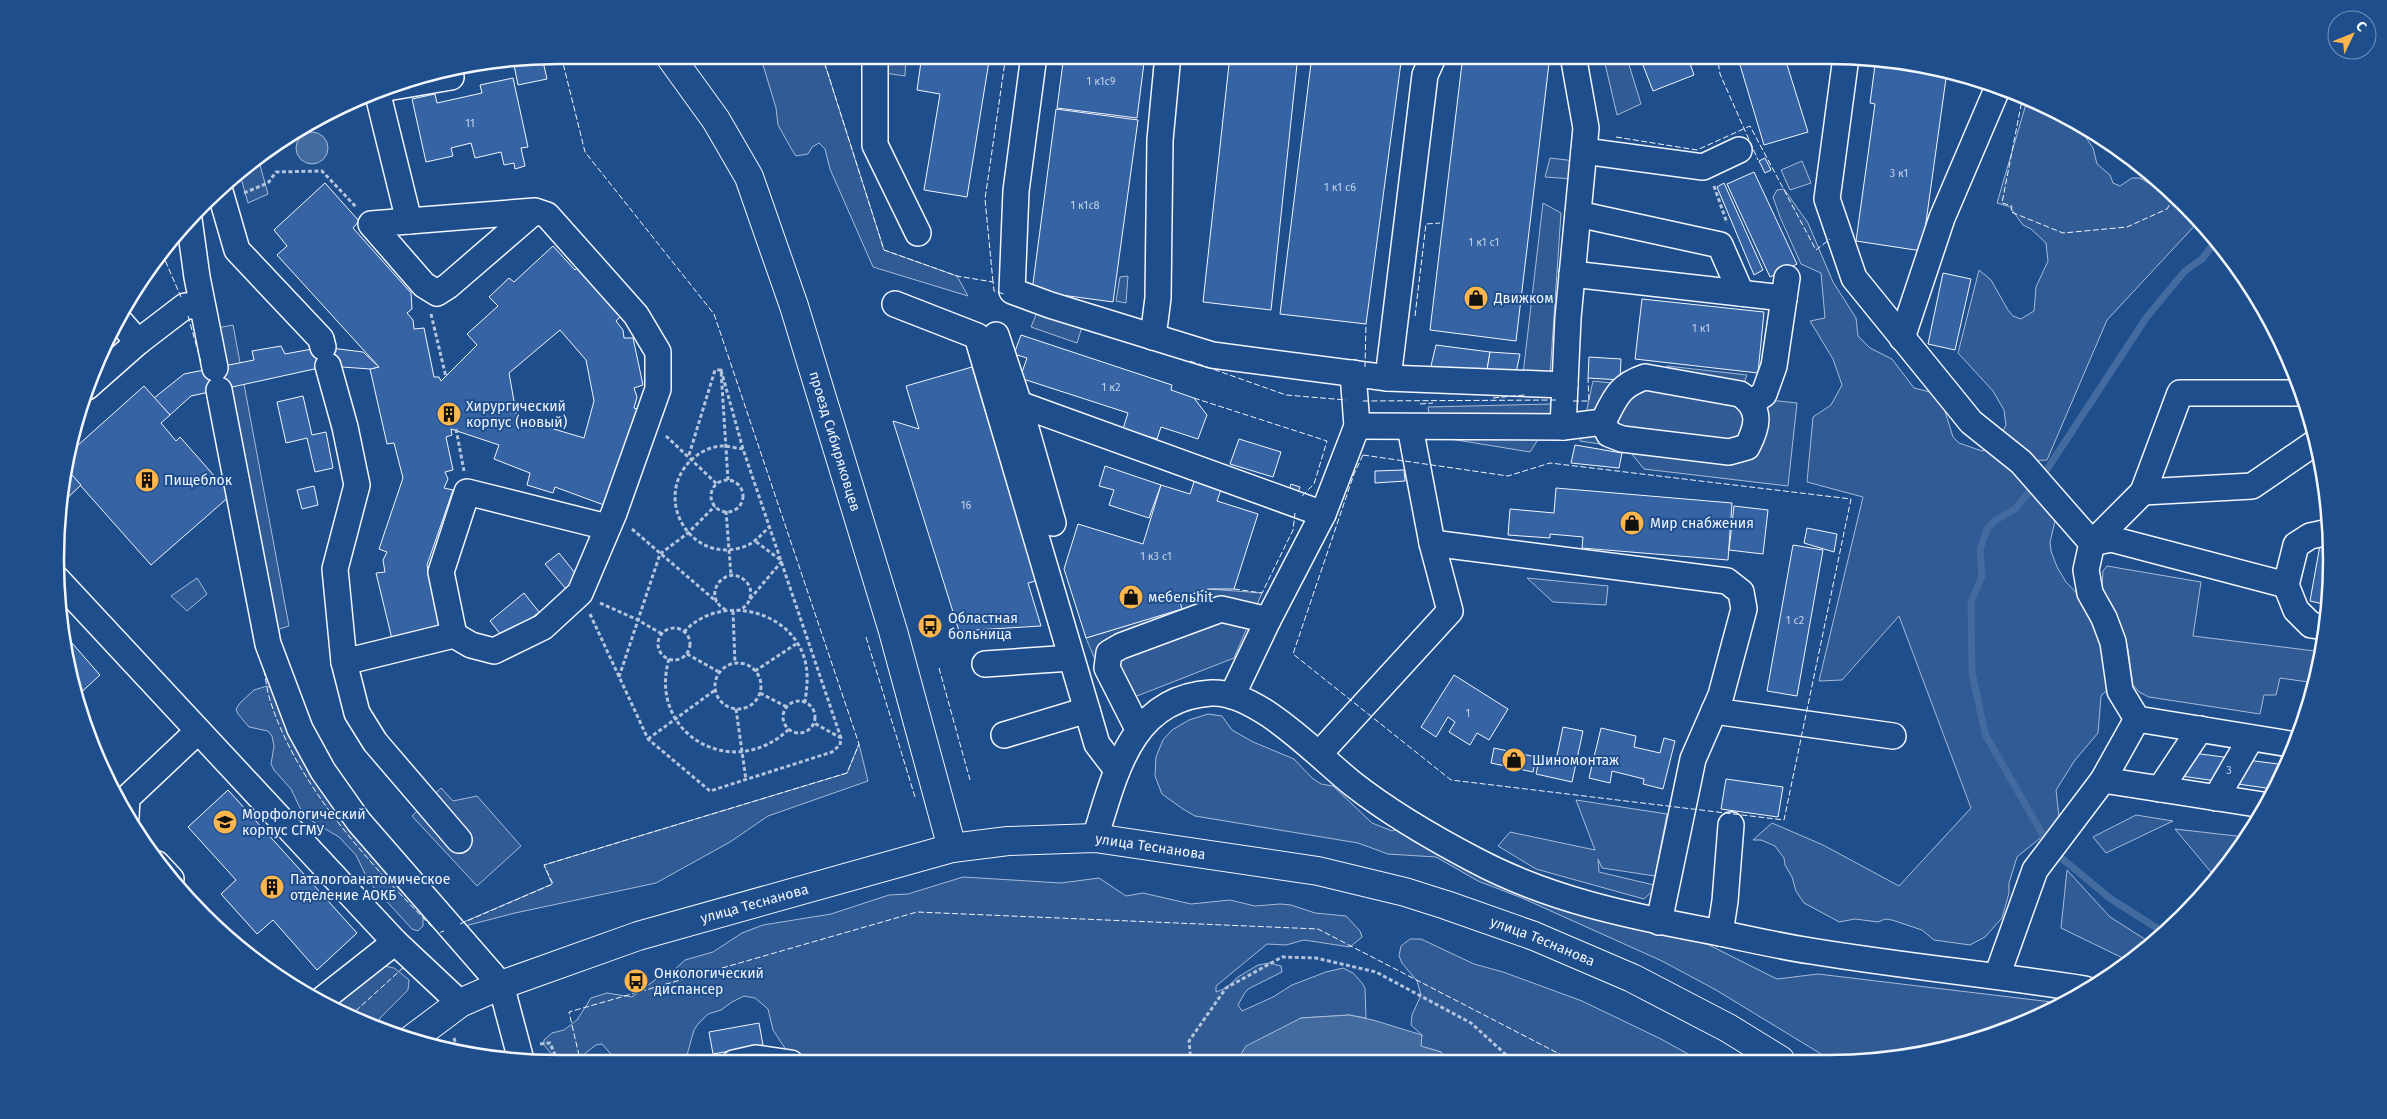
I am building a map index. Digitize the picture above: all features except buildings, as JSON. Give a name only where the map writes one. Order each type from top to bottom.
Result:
[{"type":"main road","name":"проезд Сибиряковцев","points":[[676,64],[716,120],[749,177],[794,306],[890,622],[952,848]]},
{"type":"main road","name":"улица Теснанова","points":[[460,1003],[501,985],[638,936],[952,848],[1008,841],[1095,838],[1318,872],[1405,892],[1446,905],[1534,936],[1632,978],[1728,1028],[1772,1055]]},
{"type":"main road","points":[[418,1034],[460,1003]]},
{"type":"street","points":[[875,64],[876,145],[918,233]]},
{"type":"street","points":[[1033,64],[1016,191],[1012,291],[1050,305],[1212,355],[1388,378],[1565,385]]},
{"type":"street","points":[[1153,337],[1158,298],[1160,140],[1167,64]]},
{"type":"street","points":[[1388,378],[1425,75],[1430,64]]},
{"type":"street","points":[[1563,427],[1572,274],[1586,128],[1575,64]]},
{"type":"street","points":[[1845,65],[1827,199],[1854,278],[1971,422],[2021,462],[2092,543]]},
{"type":"street","points":[[438,79],[451,77]]},
{"type":"street","points":[[1902,338],[1942,218],[1995,93]]},
{"type":"street","points":[[379,98],[409,221]]},
{"type":"street","points":[[1584,151],[1703,167],[1739,150]]},
{"type":"street","points":[[222,197],[237,250],[321,338],[345,427],[357,485],[334,569],[344,662],[357,713],[375,742],[459,840]]},
{"type":"street","points":[[371,224],[424,285],[437,292],[448,286],[535,211]]},
{"type":"street","points":[[344,662],[454,635],[471,645],[494,651],[544,627],[580,593],[610,520],[658,389],[658,352],[636,315],[547,215],[535,211],[371,224]]},
{"type":"street","points":[[1578,214],[1720,245],[1741,293]]},
{"type":"street","points":[[191,229],[202,306],[266,635],[300,728],[322,771],[359,822],[501,985],[520,1053]]},
{"type":"street","points":[[1572,274],[1741,293],[1786,288],[1774,366],[1764,394],[1752,402]]},
{"type":"street","points":[[895,304],[977,336],[1097,744],[1117,770]]},
{"type":"street","points":[[99,376],[138,342],[185,306],[202,306]]},
{"type":"street","points":[[123,325],[138,342]]},
{"type":"street","points":[[996,334],[1054,523]]},
{"type":"street","points":[[1232,696],[1268,620],[1323,514],[1357,426],[1353,373]]},
{"type":"street","points":[[1644,378],[1740,394],[1752,402],[1756,414],[1754,434],[1747,447],[1730,452],[1622,439],[1609,434],[1603,422],[1618,392],[1632,382],[1644,378]]},
{"type":"street","points":[[2288,744],[2137,719],[2120,691],[2113,642],[2104,618],[2090,593],[2086,570],[2092,543],[2142,492],[2180,393],[2294,393]]},
{"type":"street","points":[[1019,404],[1323,514]]},
{"type":"street","points":[[1357,426],[1563,427],[1603,422]]},
{"type":"street","points":[[1320,753],[1450,611],[1432,543],[1410,427]]},
{"type":"street","points":[[2142,492],[2252,486],[2310,446]]},
{"type":"street","points":[[454,635],[441,572],[467,492],[610,520]]},
{"type":"street","points":[[2319,626],[2312,625],[2296,610],[2286,585],[2296,545],[2310,536],[2322,533]]},
{"type":"street","points":[[2092,543],[2120,539],[2286,585]]},
{"type":"street","points":[[1432,543],[1728,582],[1741,592],[1744,609],[1721,695],[1693,758],[1659,922]]},
{"type":"street","points":[[65,587],[395,942],[460,1003]]},
{"type":"street","points":[[1138,730],[1107,668],[1109,653],[1121,646],[1221,609],[1268,620]]},
{"type":"street","points":[[985,664],[1071,658]]},
{"type":"street","points":[[1095,838],[1121,758],[1138,730],[1158,710],[1190,696],[1214,693],[1232,696],[1269,715],[1320,753],[1353,784],[1400,816],[1476,861],[1578,903],[1659,922],[1811,951],[2077,988]]},
{"type":"street","points":[[1004,735],[1087,710]]},
{"type":"street","points":[[1714,711],[1893,736]]},
{"type":"street","points":[[1997,976],[2035,870],[2103,780],[2137,719]]},
{"type":"street","points":[[2160,789],[2200,729]]},
{"type":"street","points":[[127,801],[127,798],[198,731]]},
{"type":"street","points":[[2216,798],[2251,738]]},
{"type":"street","points":[[2103,780],[2258,804]]},
{"type":"street","points":[[1720,933],[1725,901],[1731,824]]},
{"type":"street","points":[[326,996],[395,942]]},
{"type":"path","points":[[226,194],[268,183],[276,172],[322,171],[371,224]]},
{"type":"path","points":[[424,285],[446,377]]},
{"type":"path","points":[[689,455],[715,370],[721,370]]},
{"type":"path","points":[[721,370],[728,480]]},
{"type":"path","points":[[580,593],[648,739],[710,791],[832,752],[840,746],[841,738],[743,449],[721,370]]},
{"type":"path","points":[[647,419],[689,455],[717,484]]},
{"type":"path","points":[[456,429],[467,492]]},
{"type":"path","points":[[743,449],[725,447],[703,451],[692,459],[679,475],[674,491],[674,508],[681,524],[688,533],[706,546],[730,550],[740,548],[756,541],[770,526]]},
{"type":"path","points":[[728,480],[738,484],[743,492],[739,506],[726,511],[715,506],[711,495],[717,484],[728,480]]},
{"type":"path","points":[[619,677],[660,554],[688,533],[715,506]]},
{"type":"path","points":[[726,511],[731,575]]},
{"type":"path","points":[[610,520],[660,554],[727,610]]},
{"type":"path","points":[[756,541],[782,561]]},
{"type":"path","points":[[738,611],[748,604],[750,599],[782,561]]},
{"type":"path","points":[[717,602],[716,585],[720,580],[731,575],[742,578],[747,582],[750,587],[750,599]]},
{"type":"path","points":[[580,593],[638,620],[662,634]]},
{"type":"path","points":[[684,632],[706,616],[727,610],[752,611],[774,620],[792,636],[804,656],[808,679],[805,702]]},
{"type":"path","points":[[733,610],[735,663]]},
{"type":"path","points":[[670,629],[684,632],[690,645],[687,654],[679,660],[669,659],[659,649],[662,634],[670,629]]},
{"type":"path","points":[[756,671],[796,644]]},
{"type":"path","points":[[687,654],[719,672]]},
{"type":"path","points":[[669,659],[665,672],[666,695],[676,719],[690,736],[710,748],[733,753],[756,750],[778,740],[789,729]]},
{"type":"path","points":[[735,663],[750,666],[756,671],[761,685],[760,692],[751,705],[736,709],[722,703],[715,690],[715,682],[719,672],[728,665],[735,663]]},
{"type":"path","points":[[648,739],[715,690]]},
{"type":"path","points":[[760,692],[787,707]]},
{"type":"path","points":[[795,702],[805,702],[813,709],[814,723],[803,732],[789,729],[784,721],[787,707],[795,702]]},
{"type":"path","points":[[736,709],[746,780]]},
{"type":"path","points":[[814,723],[841,738]]},
{"type":"path","points":[[1190,1055],[1189,1041],[1226,988],[1282,957],[1316,958],[1376,972],[1472,1023],[1507,1055]]},
{"type":"path","points":[[454,1038],[456,1044]]},
{"type":"shaded area","points":[[763,64],[825,64],[884,250],[957,276],[968,296],[873,267],[830,169],[825,149],[819,143],[812,147],[808,154],[796,156],[778,125],[776,108]]},
{"type":"shaded area","points":[[886,64],[906,64],[905,76],[885,73]]},
{"type":"shaded area","points":[[1605,64],[1629,64],[1641,104],[1617,115]]},
{"type":"shaded area","points":[[2026,105],[2085,136],[2093,148],[2097,164],[2110,175],[2113,183],[2120,186],[2132,178],[2140,178],[2154,187],[2194,226],[2107,320],[2047,460],[2028,461],[2020,476],[2023,485],[2031,485],[2056,517],[2050,542],[2051,551],[2057,567],[2066,582],[2095,612],[2113,684],[2101,696],[2098,733],[2075,760],[2056,790],[2059,817],[2056,825],[2017,857],[2009,883],[2009,893],[2002,918],[1985,937],[1970,945],[1934,940],[1922,930],[1892,920],[1885,919],[1878,922],[1855,919],[1839,922],[1804,903],[1796,891],[1784,858],[1775,846],[1761,840],[1753,840],[1772,823],[1823,845],[1899,886],[1971,808],[1899,616],[1842,680],[1819,681],[1863,497],[1807,482],[1813,417],[1831,405],[1842,385],[1833,359],[1810,321],[1825,318],[1821,273],[1801,264],[1773,197],[1777,190],[1784,189],[1808,223],[1833,282],[1856,318],[1858,336],[1870,348],[1892,359],[1914,388],[1930,392],[1937,398],[1943,405],[1953,437],[1959,443],[1982,451],[1990,448],[2000,437],[2006,425],[2004,410],[1993,391],[1958,353],[1979,270],[1991,280],[2013,316],[2021,319],[2034,311],[2036,287],[2048,261],[2046,243],[2031,229],[2023,225],[2010,207],[1997,203]]},
{"type":"shaded area","points":[[307,133],[318,133],[327,142],[327,154],[318,163],[306,163],[297,154],[297,142]]},
{"type":"shaded area","points":[[1550,158],[1575,161],[1574,179],[1545,177]]},
{"type":"shaded area","points":[[1802,161],[1811,183],[1790,190],[1781,170]]},
{"type":"shaded area","points":[[260,165],[268,194],[248,203],[241,180]]},
{"type":"shaded area","points":[[1543,203],[1561,213],[1550,375],[1523,374]]},
{"type":"shaded area","points":[[1128,276],[1126,303],[1116,301],[1120,277]]},
{"type":"shaded area","points":[[1037,312],[1082,327],[1077,343],[1031,327]]},
{"type":"shaded area","points":[[233,325],[289,626],[270,632],[217,328]]},
{"type":"shaded area","points":[[1667,366],[1747,375],[1742,388],[1668,378]]},
{"type":"shaded area","points":[[1593,381],[1797,403],[1788,486],[1644,469],[1627,448],[1580,441]]},
{"type":"shaded area","points":[[1552,404],[1555,413],[1530,452],[1432,436],[1428,407]]},
{"type":"shaded area","points":[[2107,566],[2201,582],[2193,636],[2315,651],[2308,682],[2280,678],[2276,695],[2264,695],[2260,714],[2149,697],[2139,692],[2133,685],[2128,649],[2123,631],[2105,599],[2102,585],[2103,571]]},
{"type":"shaded area","points":[[197,578],[207,594],[187,611],[171,596]]},
{"type":"shaded area","points":[[1527,578],[1608,586],[1606,605],[1553,602]]},
{"type":"shaded area","points":[[1208,589],[1262,593],[1234,658],[1114,705],[1086,638],[1181,609],[1179,598]]},
{"type":"shaded area","points":[[267,686],[272,689],[423,914],[423,926],[418,931],[412,929],[369,882],[356,855],[339,837],[312,821],[302,812],[291,789],[271,764],[274,746],[272,736],[268,731],[249,727],[238,714],[236,709],[240,703],[254,690]]},
{"type":"shaded area","points":[[1208,714],[1222,716],[1232,730],[1253,742],[1294,759],[1312,778],[1321,784],[1333,786],[1372,823],[1392,831],[1405,826],[1661,931],[1709,945],[1777,979],[1818,974],[2051,1002],[2017,1018],[1987,1029],[1924,1046],[1860,1054],[1823,1055],[1716,990],[1662,961],[1522,898],[1478,881],[1436,857],[1388,854],[1358,843],[1195,816],[1162,794],[1155,776],[1156,757],[1163,740],[1172,730],[1189,720]]},
{"type":"shaded area","points":[[859,744],[868,781],[768,816],[730,842],[656,883],[515,913],[438,933],[552,884],[544,865],[847,773]]},
{"type":"shaded area","points":[[441,788],[453,801],[477,796],[521,846],[477,886],[412,816]]},
{"type":"shaded area","points":[[1576,800],[1667,814],[1655,876],[1602,868],[1598,859],[1599,872],[1658,886],[1644,899],[1536,869],[1498,846],[1510,832],[1595,850]]},
{"type":"shaded area","points":[[2136,815],[2173,821],[2106,853],[2093,837]]},
{"type":"shaded area","points":[[2175,829],[2239,836],[2211,872]]},
{"type":"shaded area","points":[[2067,870],[2110,917],[2145,939],[2122,958],[2061,928]]},
{"type":"shaded area","points":[[963,877],[1061,883],[1099,878],[1126,896],[1143,893],[1191,904],[1230,900],[1255,906],[1291,905],[1315,913],[1346,916],[1360,931],[1362,937],[1350,947],[1304,940],[1286,945],[1267,944],[1216,986],[1216,992],[1226,988],[1238,977],[1258,965],[1269,963],[1281,966],[1282,972],[1248,989],[1238,1005],[1242,1011],[1273,997],[1292,985],[1326,972],[1343,968],[1353,973],[1365,988],[1366,1018],[1349,1015],[1301,1018],[1246,1055],[793,1055],[788,1053],[773,1030],[768,1009],[755,998],[744,996],[721,1010],[708,1014],[698,1024],[694,1030],[687,1055],[612,1055],[602,1044],[596,1045],[583,1055],[552,1055],[544,1045],[544,1040],[552,1033],[564,1030],[577,1020],[591,998],[607,993],[632,997],[659,977],[671,973],[685,960],[713,952],[742,933],[763,925],[831,914],[889,895],[908,894]]},
{"type":"shaded area","points":[[1410,939],[1421,939],[1474,964],[1503,972],[1582,1001],[1690,1055],[1443,1055],[1441,1052],[1420,1046],[1422,1035],[1411,1025],[1412,1015],[1421,995],[1417,981],[1402,963],[1399,956],[1401,946]]},
{"type":"shaded area","points":[[380,965],[394,968],[409,980],[408,990],[378,1021],[337,1002]]},
{"type":"shaded area","points":[[1349,1015],[1373,1020],[1422,1035],[1421,1046],[1441,1052],[1443,1055],[1240,1055],[1246,1046],[1301,1018]]},
{"type":"waterway","points":[[2048,844],[1985,734],[1972,672],[1971,602],[1982,576],[1980,550],[1987,529],[1994,521],[2015,509],[2044,474],[2146,318],[2185,271],[2202,259],[2212,247]]},
{"type":"waterway","points":[[2054,852],[2111,899],[2158,929]]},
{"type":"fence","points":[[460,924],[553,884],[544,865],[847,773],[859,744],[714,314],[585,152],[563,64]]},
{"type":"fence","points":[[825,64],[884,250],[957,276],[993,282],[994,291],[1004,294]]},
{"type":"fence","points":[[993,282],[985,199],[1005,64]]},
{"type":"fence","points":[[1718,64],[1720,74],[1758,160]]},
{"type":"fence","points":[[2021,103],[2002,203],[2012,206],[2011,212],[2063,233],[2127,227],[2167,209],[2171,202]]},
{"type":"fence","points":[[1616,137],[1697,150],[1750,126],[1816,250],[1830,239]]},
{"type":"fence","points":[[1415,316],[1426,224],[1440,223]]},
{"type":"fence","points":[[165,260],[181,297]]},
{"type":"fence","points":[[188,316],[201,362]]},
{"type":"fence","points":[[1365,367],[1366,324]]},
{"type":"fence","points":[[1190,361],[1286,395],[1346,400]]},
{"type":"fence","points":[[1573,401],[1589,401],[1588,378]]},
{"type":"fence","points":[[1493,398],[1525,395]]},
{"type":"fence","points":[[1194,398],[1327,441],[1314,484],[1302,496]]},
{"type":"fence","points":[[1363,401],[1556,400]]},
{"type":"fence","points":[[1420,404],[1433,403]]},
{"type":"fence","points":[[1363,455],[1508,476],[1550,463],[1851,499],[1784,820],[1451,780],[1293,654],[1354,474],[1363,455]]},
{"type":"fence","points":[[1234,589],[1262,593],[1293,530],[1295,513]]},
{"type":"fence","points":[[866,637],[915,797]]},
{"type":"fence","points":[[939,668],[970,780]]},
{"type":"fence","points":[[264,670],[269,697],[283,733],[299,765],[319,796],[340,826],[389,882],[438,933],[444,931]]},
{"type":"fence","points":[[579,1055],[569,1012],[917,912],[1318,929],[1561,1055]]},
{"type":"fence","points":[[355,1011],[405,966]]},
{"type":"place","name":"Движком","points":[[1476,298]]},
{"type":"place","name":"Хирургический корпус (новый)","points":[[449,414]]},
{"type":"place","name":"Пищеблок","points":[[147,480]]},
{"type":"place","name":"Мир снабжения","points":[[1632,523]]},
{"type":"place","name":"мебельhit","points":[[1131,597]]},
{"type":"place","name":"Областная больница","points":[[930,626]]},
{"type":"place","name":"Шиномонтаж","points":[[1514,760]]},
{"type":"place","name":"Морфологический корпус СГМУ","points":[[225,822]]},
{"type":"place","name":"Паталогоанатомическое отделение АОКБ","points":[[272,887]]},
{"type":"place","name":"Онкологический диспансер","points":[[636,981]]}]
